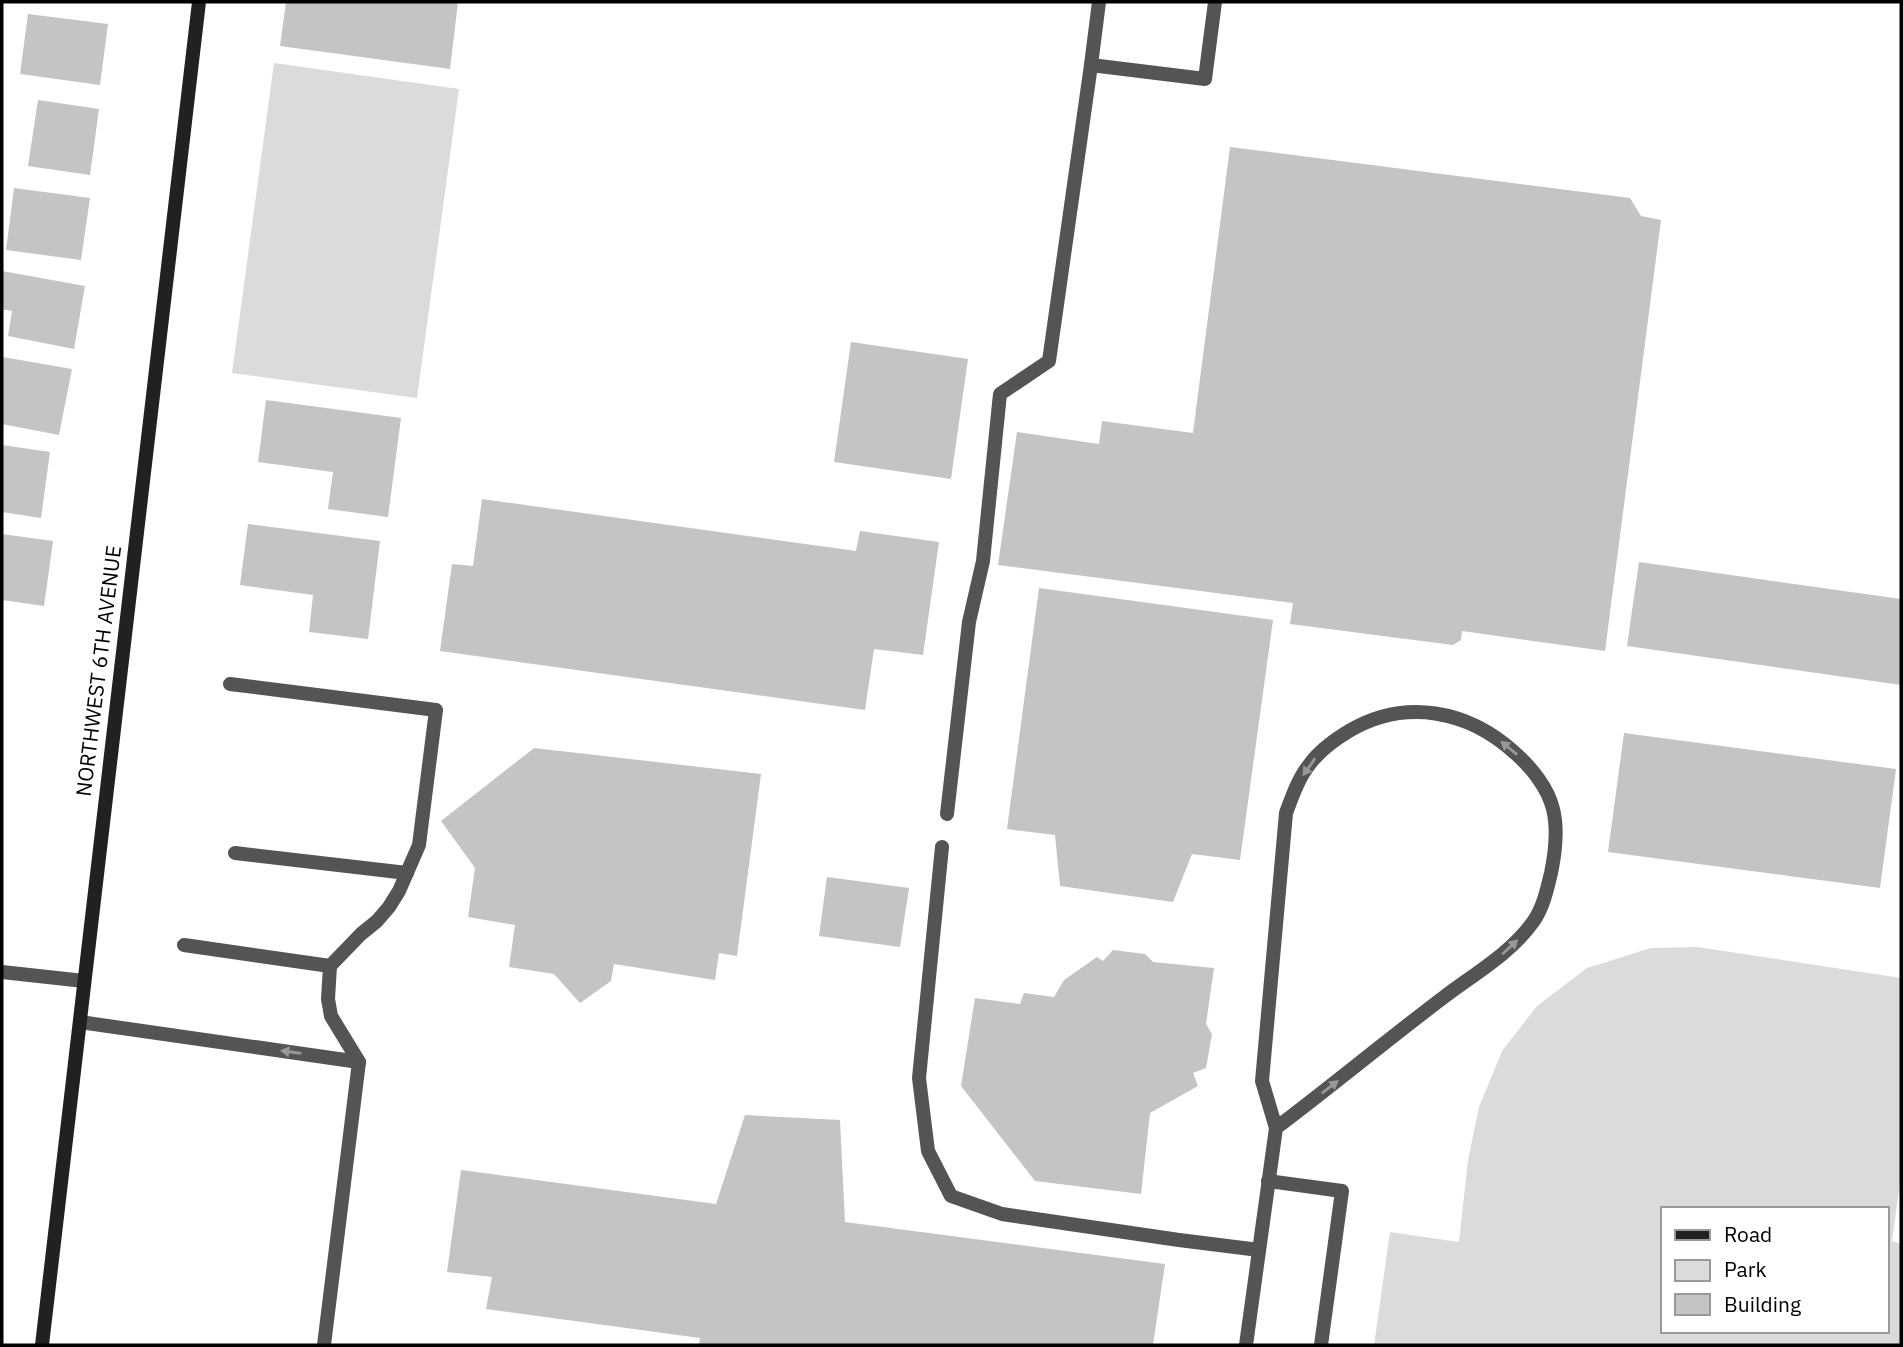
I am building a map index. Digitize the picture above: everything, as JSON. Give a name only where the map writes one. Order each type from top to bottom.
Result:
[{"type":"street","name":"NORTHWEST 6TH AVENUE","points":[[42,1345],[199,2]]},
{"type":"lane","points":[[947,814],[970,622],[983,561],[1000,394],[1049,361],[1099,2]]},
{"type":"lane","points":[[1091,65],[1205,79],[1215,2]]},
{"type":"lane","points":[[230,684],[436,710],[419,845],[399,891],[377,922],[330,965],[328,999],[331,1016],[359,1062],[324,1345]]},
{"type":"lane","points":[[1246,1345],[1276,1128],[1262,1081],[1286,813],[1308,766],[1325,747],[1361,724],[1382,716],[1409,711],[1430,711],[1471,723],[1491,734],[1525,761],[1542,785],[1553,808],[1553,863],[1542,904],[1533,921],[1505,952],[1276,1128]]},
{"type":"lane","points":[[942,847],[919,1078],[928,1151],[951,1196],[1002,1214],[1259,1250]]},
{"type":"lane","points":[[235,853],[407,873]]},
{"type":"lane","points":[[184,945],[330,965]]},
{"type":"lane","points":[[2,972],[84,981]]},
{"type":"lane","points":[[80,1022],[359,1062]]},
{"type":"lane","points":[[1268,1181],[1342,1191],[1321,1345]]},
{"type":"green space","points":[[274,63],[459,89],[417,398],[232,373]]},
{"type":"green space","points":[[1697,947],[1901,978],[1901,1176],[1892,1241],[1901,1244],[1901,1345],[1374,1345],[1390,1232],[1459,1242],[1468,1160],[1479,1107],[1502,1051],[1537,1006],[1587,968],[1651,948]]},
{"type":"building","points":[[286,2],[458,2],[450,69],[280,46]]},
{"type":"building","points":[[28,14],[108,24],[100,85],[20,74]]},
{"type":"building","points":[[38,100],[99,109],[90,175],[28,166]]},
{"type":"building","points":[[1230,147],[1630,198],[1641,216],[1661,220],[1605,651],[1462,631],[1461,640],[1453,645],[1290,624],[1293,603],[998,565],[1017,432],[1099,444],[1102,421],[1193,433]]},
{"type":"building","points":[[14,188],[90,198],[81,260],[6,250]]},
{"type":"building","points":[[2,271],[85,286],[74,349],[8,336],[12,311],[2,309]]},
{"type":"building","points":[[851,342],[968,359],[951,479],[834,462]]},
{"type":"building","points":[[3,357],[72,369],[59,435],[2,424]]},
{"type":"building","points":[[266,400],[401,418],[388,517],[328,509],[333,472],[258,462]]},
{"type":"building","points":[[2,445],[50,452],[41,518],[2,512]]},
{"type":"building","points":[[482,499],[856,551],[860,531],[939,542],[923,655],[874,649],[865,710],[440,651],[452,564],[473,566]]},
{"type":"building","points":[[248,524],[380,541],[368,639],[309,632],[313,595],[240,585]]},
{"type":"building","points":[[2,534],[53,541],[44,606],[2,600]]},
{"type":"building","points":[[1639,562],[1901,599],[1901,685],[1627,646]]},
{"type":"building","points":[[1039,588],[1273,620],[1240,860],[1192,854],[1173,902],[1060,886],[1055,835],[1007,829]]},
{"type":"building","points":[[1624,733],[1896,769],[1880,888],[1608,852]]},
{"type":"building","points":[[534,748],[761,774],[737,956],[719,953],[715,980],[614,964],[611,981],[580,1003],[554,974],[509,967],[515,925],[468,917],[475,868],[441,821]]},
{"type":"building","points":[[827,877],[909,888],[900,947],[819,936]]},
{"type":"building","points":[[1113,950],[1145,954],[1153,962],[1214,968],[1206,1024],[1212,1034],[1206,1068],[1193,1073],[1198,1086],[1150,1113],[1141,1194],[1035,1181],[961,1086],[975,998],[1020,1004],[1024,993],[1054,997],[1064,980],[1097,957],[1103,961]]},
{"type":"building","points":[[745,1115],[840,1120],[845,1222],[1165,1264],[1153,1345],[699,1345],[700,1338],[486,1309],[492,1277],[447,1272],[461,1170],[716,1204]]}]
